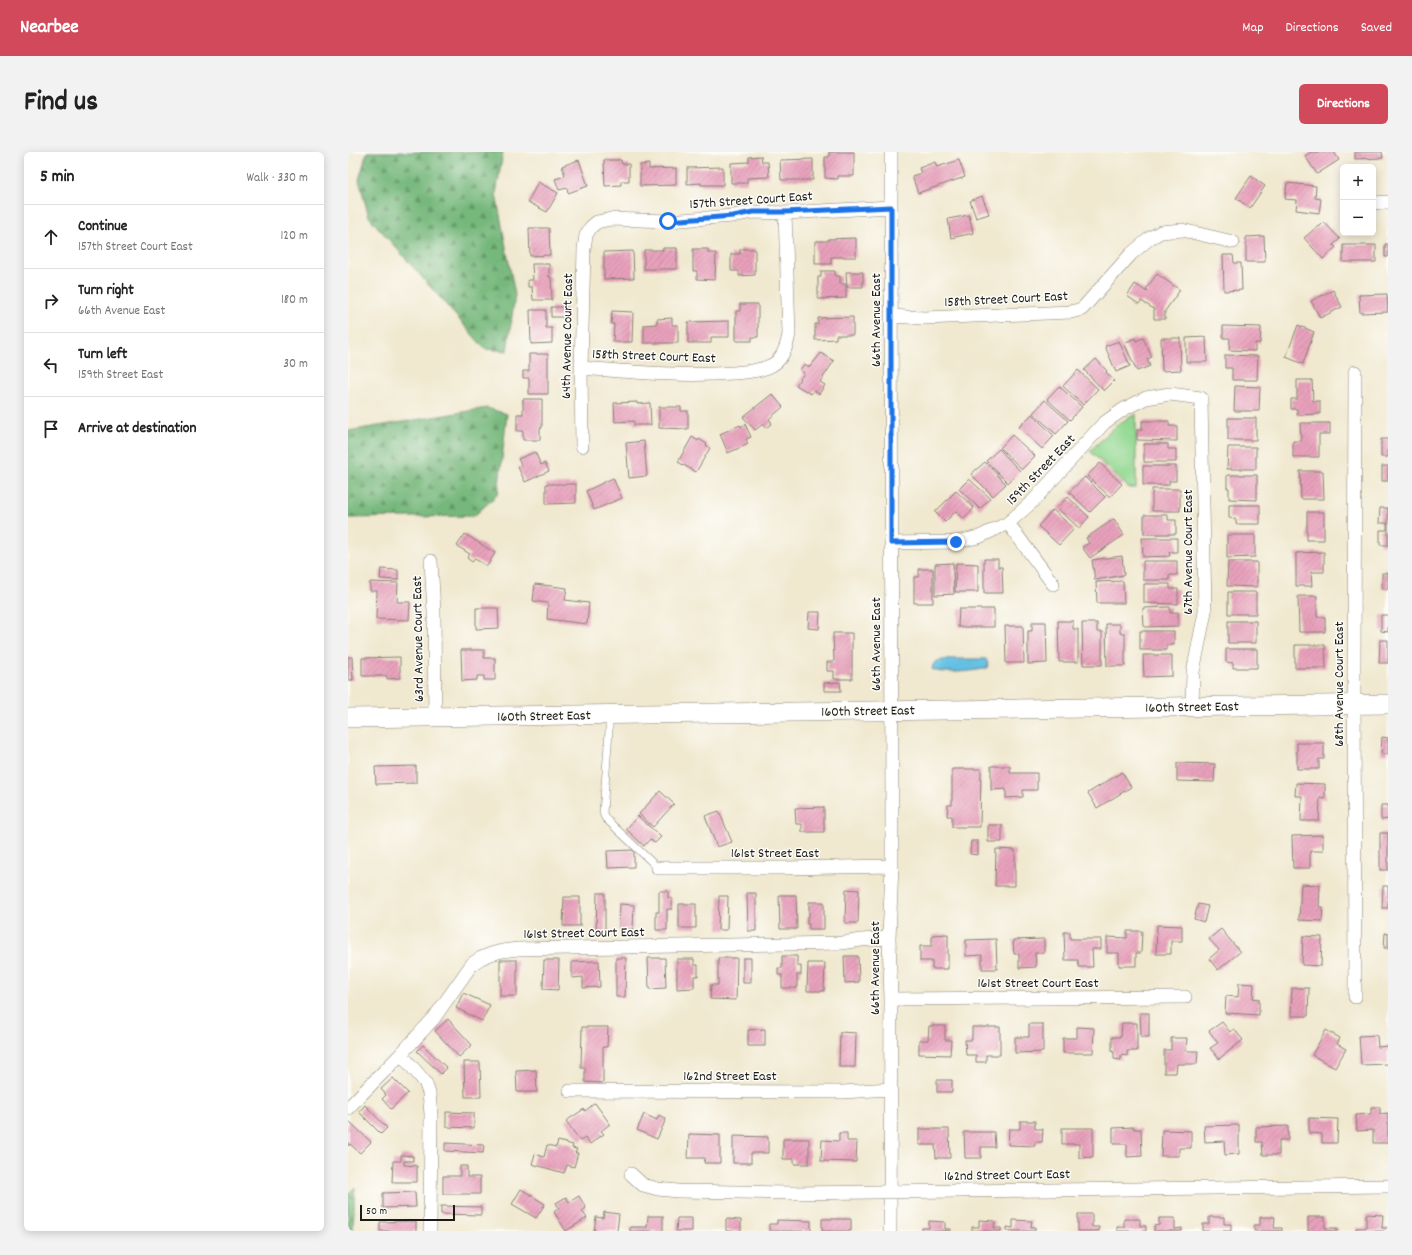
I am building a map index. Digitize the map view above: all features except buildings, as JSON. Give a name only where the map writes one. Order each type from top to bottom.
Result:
[{"type":"main road","name":"160th Street East","points":[[348,718],[1388,704]]},
{"type":"street","name":"66th Avenue East","points":[[890,1231],[891,999],[889,938],[892,866],[891,152]]},
{"type":"street","points":[[1376,203],[1388,202]]},
{"type":"street","name":"157th Street Court East","points":[[591,226],[598,222],[611,219],[668,221],[733,216],[753,212],[891,207]]},
{"type":"street","name":"158th Street Court East","points":[[581,368],[688,375],[750,371],[773,365],[783,354],[787,345],[789,334],[785,212]]},
{"type":"street","name":"64th Avenue Court East","points":[[582,446],[581,368],[584,249],[586,235],[591,226]]},
{"type":"street","name":"158th Street Court East","points":[[891,316],[924,318],[1071,312],[1082,309],[1132,254],[1150,238],[1161,232],[1182,230],[1233,242]]},
{"type":"street","name":"68th Avenue Court East","points":[[1354,997],[1355,372]]},
{"type":"street","name":"159th Street East","points":[[891,543],[956,542],[979,537],[1008,523],[1033,501],[1104,423],[1124,408],[1146,398],[1170,394],[1201,398]]},
{"type":"street","name":"67th Avenue Court East","points":[[1192,706],[1193,672],[1205,612],[1201,398]]},
{"type":"street","points":[[1008,523],[1053,584]]},
{"type":"street","name":"63rd Avenue Court East","points":[[431,561],[434,612],[435,717]]},
{"type":"street","name":"161st Street East","points":[[658,868],[892,866]]},
{"type":"street","name":"161st Street Court East","points":[[348,1108],[402,1054],[434,1018],[472,964],[481,958],[502,951],[518,949],[842,943],[889,938]]},
{"type":"street","name":"161st Street Court East","points":[[891,999],[1185,997]]},
{"type":"street","points":[[402,1054],[425,1082],[429,1093],[431,1114],[430,1231]]},
{"type":"street","name":"162nd Street East","points":[[570,1091],[843,1092],[890,1089]]},
{"type":"street","name":"162nd Street Court East","points":[[631,1174],[643,1185],[658,1189],[678,1191],[792,1193],[1388,1186]]},
{"type":"lane","points":[[609,714],[602,813],[605,818],[658,868]]},
{"type":"green space","points":[[367,152],[503,152],[496,194],[515,295],[507,351],[485,349],[369,217],[359,180]]},
{"type":"green space","points":[[487,408],[507,414],[498,494],[474,516],[348,518],[348,431]]},
{"type":"green space","points":[[1136,414],[1136,488],[1129,488],[1090,451],[1118,424]]},
{"type":"green space","points":[[355,1187],[353,1231],[348,1231],[348,1194]]},
{"type":"water","points":[[951,659],[986,659],[988,664],[987,668],[967,671],[942,672],[932,669],[936,661]]},
{"type":"route","points":[[668,221],[733,216],[753,212],[891,207],[891,543],[956,542]]}]
